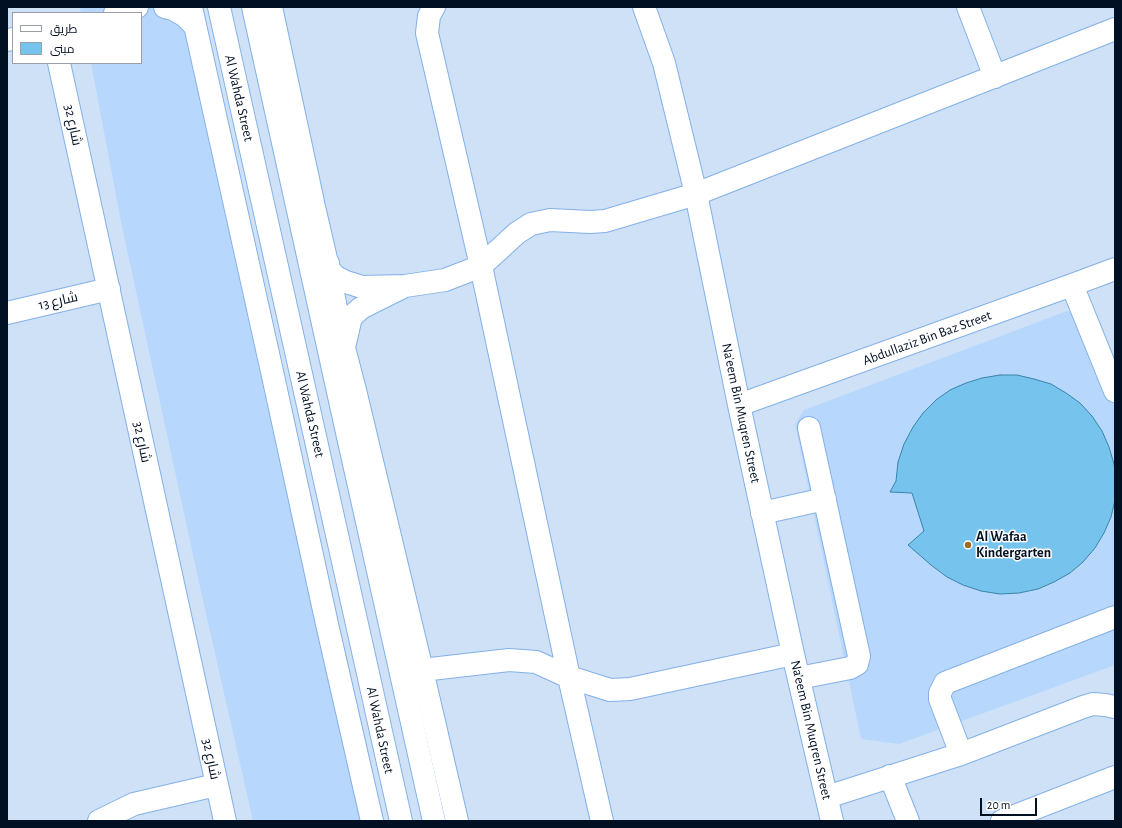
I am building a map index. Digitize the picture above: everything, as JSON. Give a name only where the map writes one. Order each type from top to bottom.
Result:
[{"type":"street","points":[[119,12],[137,7]]},
{"type":"street","points":[[165,7],[173,9],[185,16],[193,17],[372,821]]},
{"type":"street","name":"Al Wahda Street","points":[[219,7],[388,769],[401,821]]},
{"type":"street","points":[[253,7],[430,802]]},
{"type":"street","points":[[271,7],[344,348],[457,821]]},
{"type":"street","points":[[434,7],[429,16],[427,33],[481,266],[569,677],[602,821]]},
{"type":"street","name":"Na'eem Bin Muqren Street","points":[[644,7],[664,63],[696,194],[738,405],[793,654],[832,821]]},
{"type":"street","points":[[968,7],[995,77]]},
{"type":"street","points":[[327,263],[329,270],[336,277],[362,287],[405,286],[445,280],[481,266],[517,233],[531,224],[550,220],[590,222],[605,221],[696,194],[1115,29]]},
{"type":"street","name":"شارع 32","points":[[59,64],[224,821]]},
{"type":"street","points":[[292,179],[314,207]]},
{"type":"street","name":"Abdullaziz Bin Baz Street","points":[[738,405],[1072,286],[1115,269]]},
{"type":"street","points":[[344,348],[351,317],[361,308],[405,286]]},
{"type":"street","points":[[1072,286],[1115,391]]},
{"type":"street","name":"شارع 13","points":[[7,313],[109,289]]},
{"type":"street","points":[[348,437],[355,390]]},
{"type":"street","points":[[799,678],[850,668],[857,664],[860,656],[809,428]]},
{"type":"street","points":[[762,513],[825,499]]},
{"type":"street","points":[[961,754],[940,699],[940,693],[945,683],[1115,617]]},
{"type":"street","points":[[422,670],[509,660],[536,662],[569,677],[610,690],[630,689],[793,654]]},
{"type":"street","points":[[827,796],[961,754],[1083,707],[1093,704],[1115,707]]},
{"type":"street","points":[[388,769],[391,741],[395,737],[402,737],[410,745],[430,802],[445,821]]},
{"type":"street","points":[[890,776],[908,821]]},
{"type":"street","points":[[1002,821],[1115,777]]},
{"type":"street","points":[[99,821],[134,804],[216,785]]},
{"type":"shaded area","points":[[80,7],[199,7],[381,821],[253,821],[200,587],[121,222],[91,64],[142,64],[142,12],[81,12]]},
{"type":"shaded area","name":"Al Wafaa Kindergarten","points":[[1067,311],[1082,315],[1115,402],[1115,665],[899,744],[861,739],[795,424],[804,410]]},
{"type":"building","points":[[1000,375],[1017,375],[1051,384],[1080,403],[1092,416],[1102,431],[1114,464],[1115,500],[1111,517],[1095,548],[1083,562],[1070,573],[1038,589],[1019,593],[1000,594],[981,591],[963,585],[947,577],[908,545],[924,531],[912,493],[890,492],[896,481],[898,462],[904,444],[913,427],[923,413],[936,400],[950,390],[982,378]]},
{"type":"place","name":"Al Wafaa Kindergarten","points":[[968,545]]}]
